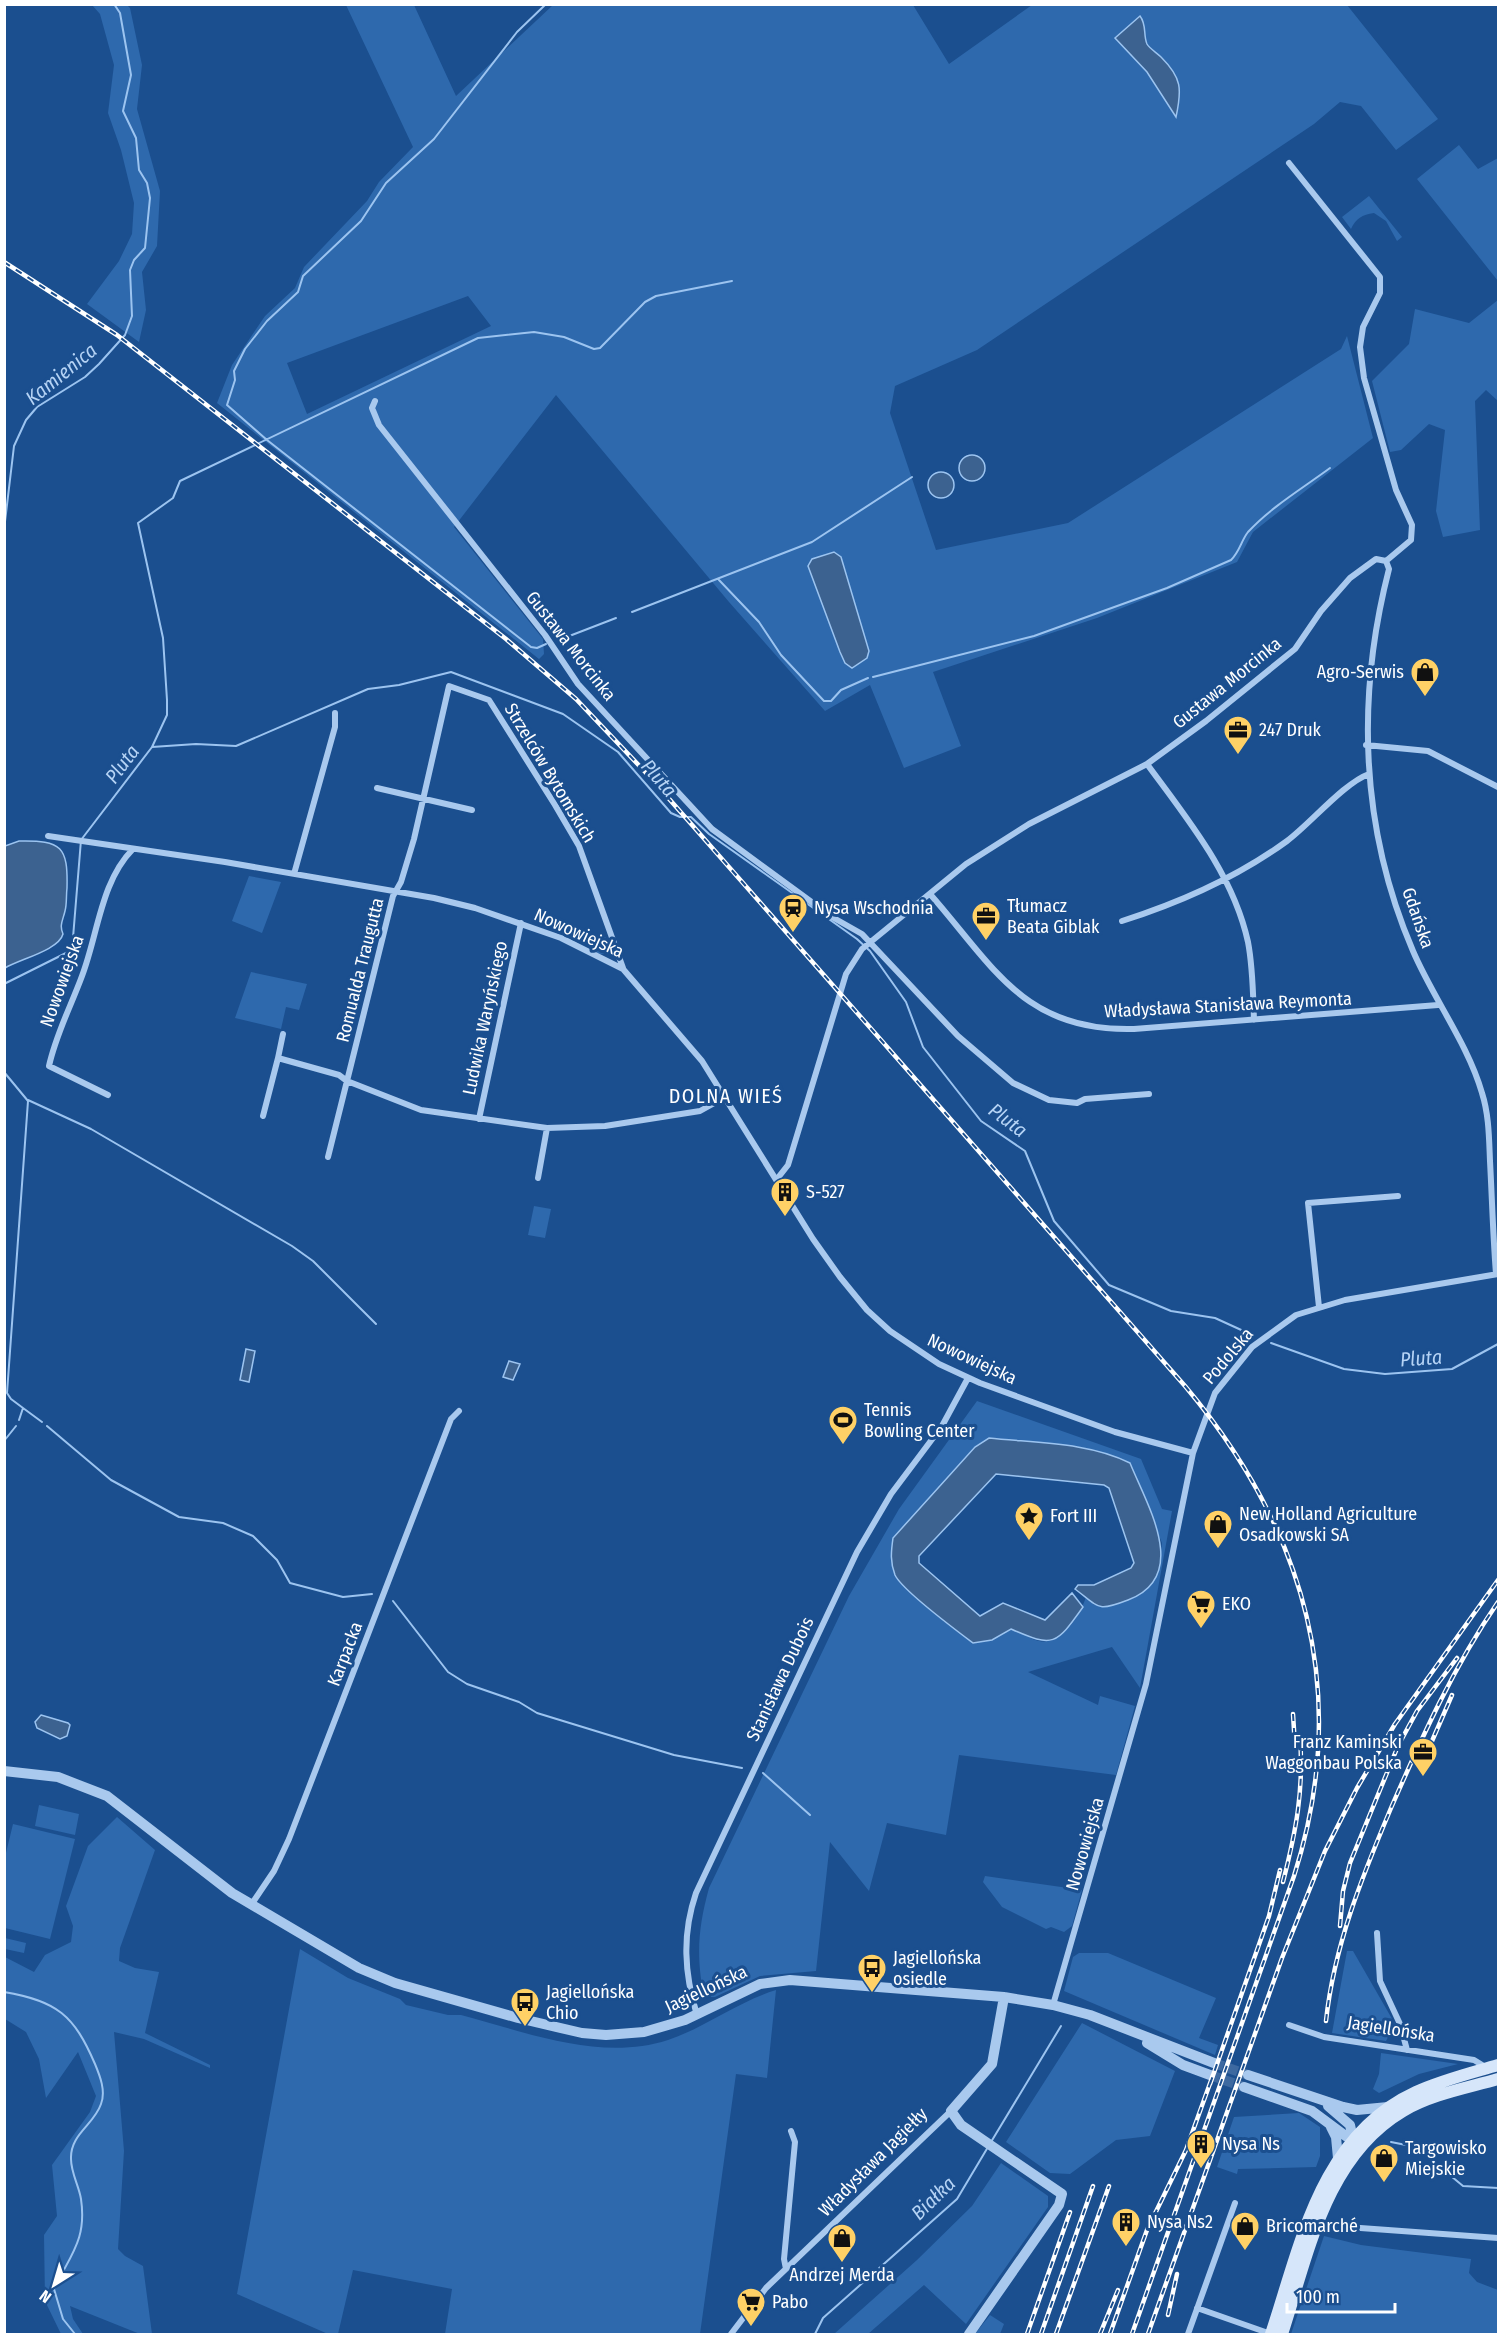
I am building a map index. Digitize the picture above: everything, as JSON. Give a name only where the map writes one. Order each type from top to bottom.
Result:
[{"type":"main road","name":"Jagiellońska","points":[[1388,2107],[1417,2091],[1493,2067]]},
{"type":"main road","points":[[1282,2334],[1333,2187],[1356,2152],[1394,2117],[1415,2105],[1498,2079]]},
{"type":"main road","points":[[1271,2334],[1312,2210],[1326,2178],[1353,2139],[1388,2107]]},
{"type":"street","name":"Gustawa Morcinka","points":[[777,1179],[788,1165],[793,1152],[845,975],[867,945],[930,894],[1009,836],[1147,764],[1281,662],[1295,649],[1321,612],[1350,578],[1376,559],[1386,561],[1407,545],[1412,535],[1412,525],[1396,490],[1364,378],[1359,347],[1360,334],[1382,285],[1376,271],[1288,163]]},
{"type":"street","name":"Gustawa Morcinka","points":[[375,401],[372,408],[379,425],[545,635],[568,672],[602,712],[712,829],[832,916],[862,934],[867,945],[958,1036],[1002,1075],[1025,1090],[1048,1100],[1077,1103],[1085,1099],[1149,1094]]},
{"type":"street","name":"Gdańska","points":[[1386,561],[1389,569],[1373,635],[1366,745],[1369,774],[1383,854],[1398,912],[1438,1005],[1470,1062],[1485,1104],[1497,1274]]},
{"type":"street","name":"Romualda Traugutta","points":[[328,1157],[396,891],[414,839],[449,686]]},
{"type":"street","name":"Strzelców Bytomskich","points":[[449,686],[489,700],[555,805],[579,846],[623,969]]},
{"type":"street","points":[[294,874],[335,727],[335,712]]},
{"type":"street","points":[[1366,745],[1428,751],[1498,787]]},
{"type":"street","points":[[1147,764],[1213,856],[1226,880],[1248,943],[1254,1020]]},
{"type":"street","points":[[1122,921],[1168,906],[1226,880],[1283,844],[1356,780],[1369,774]]},
{"type":"street","points":[[377,788],[472,810]]},
{"type":"street","name":"Nowowiejska","points":[[48,836],[434,898],[561,938],[623,969],[689,1044],[726,1096],[813,1239],[867,1310],[917,1351],[968,1378],[1115,1432],[1193,1453],[1146,1684],[1053,2005]]},
{"type":"street","name":"Nowowiejska","points":[[108,1095],[49,1066],[69,1005],[82,976],[111,883],[119,863],[133,849]]},
{"type":"street","name":"Władysława Stanisława Reymonta","points":[[930,894],[1006,984],[1030,1003],[1061,1019],[1112,1029],[1438,1005]]},
{"type":"street","name":"Ludwika Waryńskiego","points":[[479,1119],[521,924]]},
{"type":"street","points":[[263,1116],[283,1034]]},
{"type":"street","points":[[278,1058],[339,1075],[347,1081],[421,1110],[548,1128],[605,1126],[700,1111],[726,1096]]},
{"type":"street","points":[[538,1178],[548,1128]]},
{"type":"street","points":[[1319,1307],[1308,1203],[1398,1196]]},
{"type":"street","name":"Podolska","points":[[1193,1453],[1215,1393],[1240,1359],[1274,1329],[1296,1315],[1370,1295],[1497,1274]]},
{"type":"street","name":"Stanisława Dubois","points":[[697,2015],[688,1979],[686,1947],[690,1910],[696,1893],[857,1552],[891,1494],[942,1426],[968,1378]]},
{"type":"street","name":"Karpacka","points":[[251,1905],[280,1861],[451,1419],[459,1411]]},
{"type":"street","name":"Jagiellońska","points":[[4,1771],[58,1777],[107,1796],[194,1866],[251,1905],[348,1962],[383,1979],[561,2029],[594,2034],[626,2034],[655,2030],[697,2015],[751,1987],[774,1980],[1004,1997],[1053,2005],[1090,2015],[1214,2063]]},
{"type":"street","points":[[1377,1933],[1380,1981],[1400,2024],[1407,2050]]},
{"type":"street","name":"Władysława Jagiełły","points":[[731,2334],[766,2288],[951,2110],[992,2064],[1004,1997]]},
{"type":"street","name":"Jagiellońska","points":[[1289,2025],[1324,2037],[1474,2060],[1493,2067]]},
{"type":"street","name":"Jagiellońska","points":[[1126,2030],[1183,2065],[1210,2075]]},
{"type":"street","name":"Jagiellońska","points":[[1248,2075],[1321,2101],[1357,2110],[1388,2107]]},
{"type":"street","points":[[1244,2087],[1297,2105],[1328,2121],[1341,2133],[1353,2139],[1367,2140]]},
{"type":"street","points":[[1297,2105],[1301,2094]]},
{"type":"street","name":"Jagiellońska","points":[[1321,2101],[1350,2125],[1356,2152]]},
{"type":"street","points":[[951,2110],[961,2125],[1062,2194],[1046,2224],[969,2334]]},
{"type":"street","points":[[1328,2121],[1335,2136],[1338,2158]]},
{"type":"street","points":[[786,2269],[784,2259],[795,2142],[791,2131]]},
{"type":"street","points":[[1188,2334],[1235,2203]]},
{"type":"street","points":[[1318,2225],[1498,2238]]},
{"type":"street","points":[[1197,2308],[1271,2334]]},
{"type":"shaded area","points":[[92,5],[127,5],[130,8],[142,65],[137,109],[160,191],[157,246],[142,272],[146,310],[139,342],[87,304],[119,261],[132,234],[134,203],[121,150],[108,113],[114,65],[100,14]]},
{"type":"shaded area","points":[[346,5],[414,5],[456,96],[553,5],[913,5],[949,64],[1032,5],[1347,5],[1438,119],[1396,150],[1361,106],[1340,102],[1314,124],[977,350],[895,386],[890,413],[936,550],[1068,523],[1341,349],[1347,336],[1373,438],[1253,532],[1237,562],[1097,618],[933,672],[961,746],[904,768],[870,685],[825,711],[729,602],[556,395],[454,527],[543,639],[544,654],[539,659],[217,403],[232,365],[265,316],[295,288],[304,267],[367,201],[379,182],[413,147]],"holes":[[[468,296],[491,326],[307,414],[287,363]]]},
{"type":"shaded area","points":[[1140,16],[1147,44],[1168,64],[1177,78],[1179,99],[1176,117],[1147,72],[1115,38]]},
{"type":"shaded area","points":[[1459,145],[1478,169],[1498,158],[1498,281],[1417,179]]},
{"type":"shaded area","points":[[1369,196],[1402,237],[1397,241],[1386,221],[1374,213],[1360,218],[1351,229],[1342,217]]},
{"type":"shaded area","points":[[1498,300],[1498,401],[1486,390],[1475,401],[1480,530],[1443,537],[1436,511],[1445,430],[1429,424],[1401,450],[1390,452],[1372,381],[1409,344],[1415,309],[1469,323]]},
{"type":"shaded area","points":[[972,455],[982,458],[985,468],[982,478],[972,481],[962,478],[959,468],[962,458]]},
{"type":"shaded area","points":[[941,472],[951,475],[954,485],[951,495],[941,498],[931,495],[928,485],[931,475]]},
{"type":"shaded area","points":[[834,552],[841,557],[869,651],[867,658],[852,668],[845,663],[840,652],[808,566],[812,559]]},
{"type":"shaded area","points":[[19,841],[45,842],[60,849],[66,863],[66,908],[61,925],[63,934],[60,940],[47,949],[5,968],[5,846]]},
{"type":"shaded area","points":[[249,876],[281,882],[262,933],[232,921]]},
{"type":"shaded area","points":[[601,936],[607,939],[610,945],[607,951],[601,954],[595,951],[592,945],[595,939]]},
{"type":"shaded area","points":[[251,972],[307,984],[299,1010],[286,1007],[281,1029],[235,1018]]},
{"type":"shaded area","points":[[534,1206],[551,1209],[545,1238],[528,1235]]},
{"type":"shaded area","points":[[246,1349],[255,1351],[249,1382],[240,1380]]},
{"type":"shaded area","points":[[509,1361],[520,1364],[513,1380],[503,1377]]},
{"type":"shaded area","points":[[977,1401],[1141,1459],[1162,1509],[1172,1511],[1140,1688],[1112,1647],[1028,1672],[1098,1705],[1100,1696],[1135,1706],[1116,1775],[959,1755],[946,1835],[887,1823],[869,1891],[830,1842],[816,1971],[760,1976],[715,1997],[704,1997],[699,1942],[709,1888],[849,1596],[899,1509]],"holes":[[[989,1439],[1130,1463],[1162,1543],[1158,1574],[1094,1605],[1086,1597],[1075,1620],[1055,1639],[1039,1641],[1001,1627],[944,1622],[893,1538]]]},
{"type":"shaded area","points":[[989,1438],[1079,1447],[1114,1456],[1130,1463],[1146,1499],[1159,1538],[1161,1557],[1157,1574],[1147,1589],[1128,1600],[1104,1607],[1095,1604],[1075,1589],[1078,1585],[1094,1585],[1131,1568],[1134,1563],[1109,1488],[1104,1485],[996,1474],[919,1556],[919,1563],[980,1616],[1003,1603],[1045,1620],[1072,1593],[1083,1607],[1074,1620],[1060,1636],[1053,1639],[1037,1639],[1011,1629],[992,1640],[973,1643],[908,1590],[893,1570],[891,1557],[893,1538],[975,1447]]},
{"type":"shaded area","points":[[41,1715],[68,1723],[70,1725],[67,1736],[60,1739],[37,1728],[35,1722]]},
{"type":"shaded area","points":[[39,1805],[79,1814],[75,1835],[35,1826]]},
{"type":"shaded area","points":[[117,1817],[155,1850],[120,1948],[119,1961],[135,1968],[159,1972],[145,2033],[210,2065],[210,2068],[144,2039],[114,2032],[124,2151],[118,2249],[125,2256],[143,2266],[152,2334],[140,2334],[70,2306],[73,2319],[83,2334],[61,2334],[45,2301],[44,2235],[57,2216],[52,2165],[90,2112],[96,2096],[78,2052],[46,2098],[39,2059],[26,2032],[5,2019],[5,1957],[34,1972],[45,1955],[71,1942],[73,1926],[66,1906],[88,1846]]},
{"type":"shaded area","points":[[13,1824],[75,1839],[50,1939],[5,1928],[5,1857]]},
{"type":"shaded area","points":[[985,1876],[1082,1890],[1072,1926],[1064,1932],[1051,1927],[1046,1929],[1002,1907],[983,1882]]},
{"type":"shaded area","points":[[5,1938],[26,1943],[24,1953],[5,1949]]},
{"type":"shaded area","points":[[300,1949],[348,1978],[400,1999],[406,2005],[448,2015],[461,2015],[537,2036],[590,2046],[616,2048],[642,2046],[668,2040],[776,1990],[767,2078],[736,2074],[700,2334],[445,2334],[452,2289],[353,2270],[338,2334],[328,2334],[237,2294]]},
{"type":"shaded area","points":[[1347,1951],[1353,1951],[1395,2024],[1386,2041],[1332,2033]]},
{"type":"shaded area","points":[[1079,1953],[1108,1953],[1216,1998],[1199,2038],[1218,2045],[1215,2055],[1064,1991],[1073,1957]]},
{"type":"shaded area","points":[[1082,2023],[1175,2071],[1150,2136],[1116,2140],[1070,2174],[1050,2173],[1006,2142]]},
{"type":"shaded area","points":[[1381,2053],[1458,2064],[1419,2074],[1379,2093],[1373,2089],[1379,2074]]},
{"type":"shaded area","points":[[1299,2113],[1320,2127],[1320,2156],[1316,2167],[1238,2169],[1237,2174],[1217,2167],[1234,2117]]},
{"type":"shaded area","points":[[1001,2163],[1048,2196],[1048,2207],[966,2324],[924,2285],[868,2334],[834,2334],[917,2260],[972,2206]]},
{"type":"shaded area","points":[[1324,2236],[1361,2245],[1471,2259],[1469,2273],[1477,2282],[1498,2290],[1498,2334],[1291,2334]]},
{"type":"shaded area","points":[[990,2315],[1004,2324],[1000,2334],[975,2334]]},
{"type":"waterway","name":"Kamienica","points":[[4,530],[14,446],[26,420],[37,407],[85,377],[99,364],[125,335],[132,316],[130,270],[134,260],[145,248],[150,198],[147,183],[139,170],[136,138],[123,111],[131,75],[120,13],[114,4]]},
{"type":"waterway","points":[[546,4],[517,32],[434,139],[386,183],[361,221],[303,276],[298,292],[267,321],[245,349],[234,371],[235,380],[227,405],[267,440],[531,647],[537,648],[546,644]]},
{"type":"waterway","points":[[152,747],[167,715],[167,700],[163,638],[138,523],[173,498],[180,481],[478,338],[534,332],[564,337],[594,349],[600,348],[645,302],[656,296],[732,281]]},
{"type":"waterway","points":[[873,677],[1034,636],[1167,588],[1231,560],[1248,532],[1257,523],[1330,468]]},
{"type":"waterway","points":[[632,612],[812,542],[912,477]]},
{"type":"waterway","points":[[719,580],[759,622],[781,655],[824,701],[831,701],[841,690],[868,678]]},
{"type":"waterway","points":[[559,640],[616,618]]},
{"type":"waterway","name":"Pluta","points":[[4,984],[72,950],[81,840],[152,747],[196,744],[236,746],[368,689],[399,685],[451,672],[563,714],[618,752],[671,813],[680,817],[691,817],[709,834],[857,939],[870,951],[906,1002],[923,1047],[981,1121],[1025,1151],[1054,1221],[1109,1285],[1171,1311],[1215,1318],[1250,1334]]},
{"type":"waterway","points":[[4,1072],[28,1101],[7,1393],[23,1408],[19,1420]]},
{"type":"waterway","points":[[28,1100],[91,1129],[292,1246],[313,1261],[376,1324]]},
{"type":"waterway","name":"Pluta","points":[[1271,1343],[1344,1369],[1385,1374],[1452,1369],[1498,1344]]},
{"type":"waterway","points":[[23,1408],[42,1422]]},
{"type":"waterway","points":[[4,1441],[16,1426]]},
{"type":"waterway","points":[[47,1426],[111,1480],[179,1517],[223,1523],[253,1536],[277,1560],[290,1583],[343,1597],[372,1594]]},
{"type":"waterway","points":[[393,1601],[448,1672],[467,1684],[519,1702],[537,1713],[674,1755],[742,1768]]},
{"type":"waterway","points":[[763,1773],[810,1815]]},
{"type":"waterway","points":[[4,1992],[38,2000],[62,2013],[71,2022],[87,2047],[102,2084],[103,2094],[98,2111],[78,2136],[72,2150],[72,2169],[81,2199],[82,2226],[76,2247],[54,2289],[63,2319],[75,2334]]},
{"type":"waterway","name":"Białka","points":[[991,2142],[1061,2026]]},
{"type":"waterway","name":"Białka","points":[[1391,2142],[1416,2147],[1463,2186],[1498,2188]]},
{"type":"waterway","name":"Białka","points":[[815,2334],[823,2318],[957,2199],[988,2147]]},
{"type":"tunnel","points":[[1214,2063],[1248,2075]]},
{"type":"tunnel","points":[[1210,2075],[1244,2087]]},
{"type":"railway","points":[[4,262],[117,335],[506,639],[576,699],[649,776],[1185,1386],[1227,1441],[1261,1498],[1288,1556],[1307,1617],[1317,1679],[1318,1743],[1311,1809],[1294,1876],[1132,2334]]},
{"type":"railway","points":[[1148,2334],[1282,1958],[1325,1851],[1357,1788],[1395,1724],[1498,1580]]},
{"type":"railway","points":[[1326,2021],[1342,1939],[1380,1834],[1440,1702],[1467,1651],[1498,1602]]},
{"type":"railway","points":[[1340,1926],[1343,1891],[1350,1863],[1398,1746],[1417,1711],[1457,1658]]},
{"type":"railway","points":[[1429,1748],[1452,1695]]},
{"type":"railway","points":[[1293,1714],[1295,1746]]},
{"type":"railway","points":[[1283,1882],[1292,1845],[1300,1793],[1300,1737]]},
{"type":"railway","points":[[1210,2084],[1269,1916],[1280,1870]]},
{"type":"railway","points":[[1110,2334],[1147,2230],[1186,2150],[1213,2075]]},
{"type":"railway","points":[[1041,2334],[1093,2186]]},
{"type":"railway","points":[[1056,2334],[1109,2186]]},
{"type":"railway","points":[[1027,2334],[1070,2212]]},
{"type":"railway","points":[[1168,2315],[1177,2274]]},
{"type":"railway","points":[[1100,2334],[1118,2290]]},
{"type":"place","name":"Agro-Serwis","points":[[1425,698]]},
{"type":"place","name":"247 Druk","points":[[1238,756]]},
{"type":"place","name":"Nysa Wschodnia","points":[[793,934]]},
{"type":"place","name":"Tłumacz Beata Giblak","points":[[986,942]]},
{"type":"place","name":"S-527","points":[[785,1218]]},
{"type":"place","name":"Tennis Bowling Center","points":[[843,1446]]},
{"type":"place","name":"Fort III","points":[[1029,1542]]},
{"type":"place","name":"New Holland Agriculture Osadkowski SA","points":[[1218,1550]]},
{"type":"place","name":"EKO","points":[[1201,1630]]},
{"type":"place","name":"Franz Kaminski Waggonbau Polska","points":[[1423,1778]]},
{"type":"place","name":"Jagiellońska osiedle","points":[[872,1994]]},
{"type":"place","name":"Jagiellońska Chio","points":[[525,2028]]},
{"type":"place","name":"Nysa Ns","points":[[1201,2170]]},
{"type":"place","name":"Targowisko Miejskie","points":[[1384,2184]]},
{"type":"place","name":"Nysa Ns2","points":[[1126,2248]]},
{"type":"place","name":"Bricomarché","points":[[1245,2252]]},
{"type":"place","name":"Andrzej Merda","points":[[842,2264]]},
{"type":"place","name":"Pabo","points":[[751,2328]]},
{"type":"district","name":"DOLNA WIEŚ","points":[[726,1096]]}]
